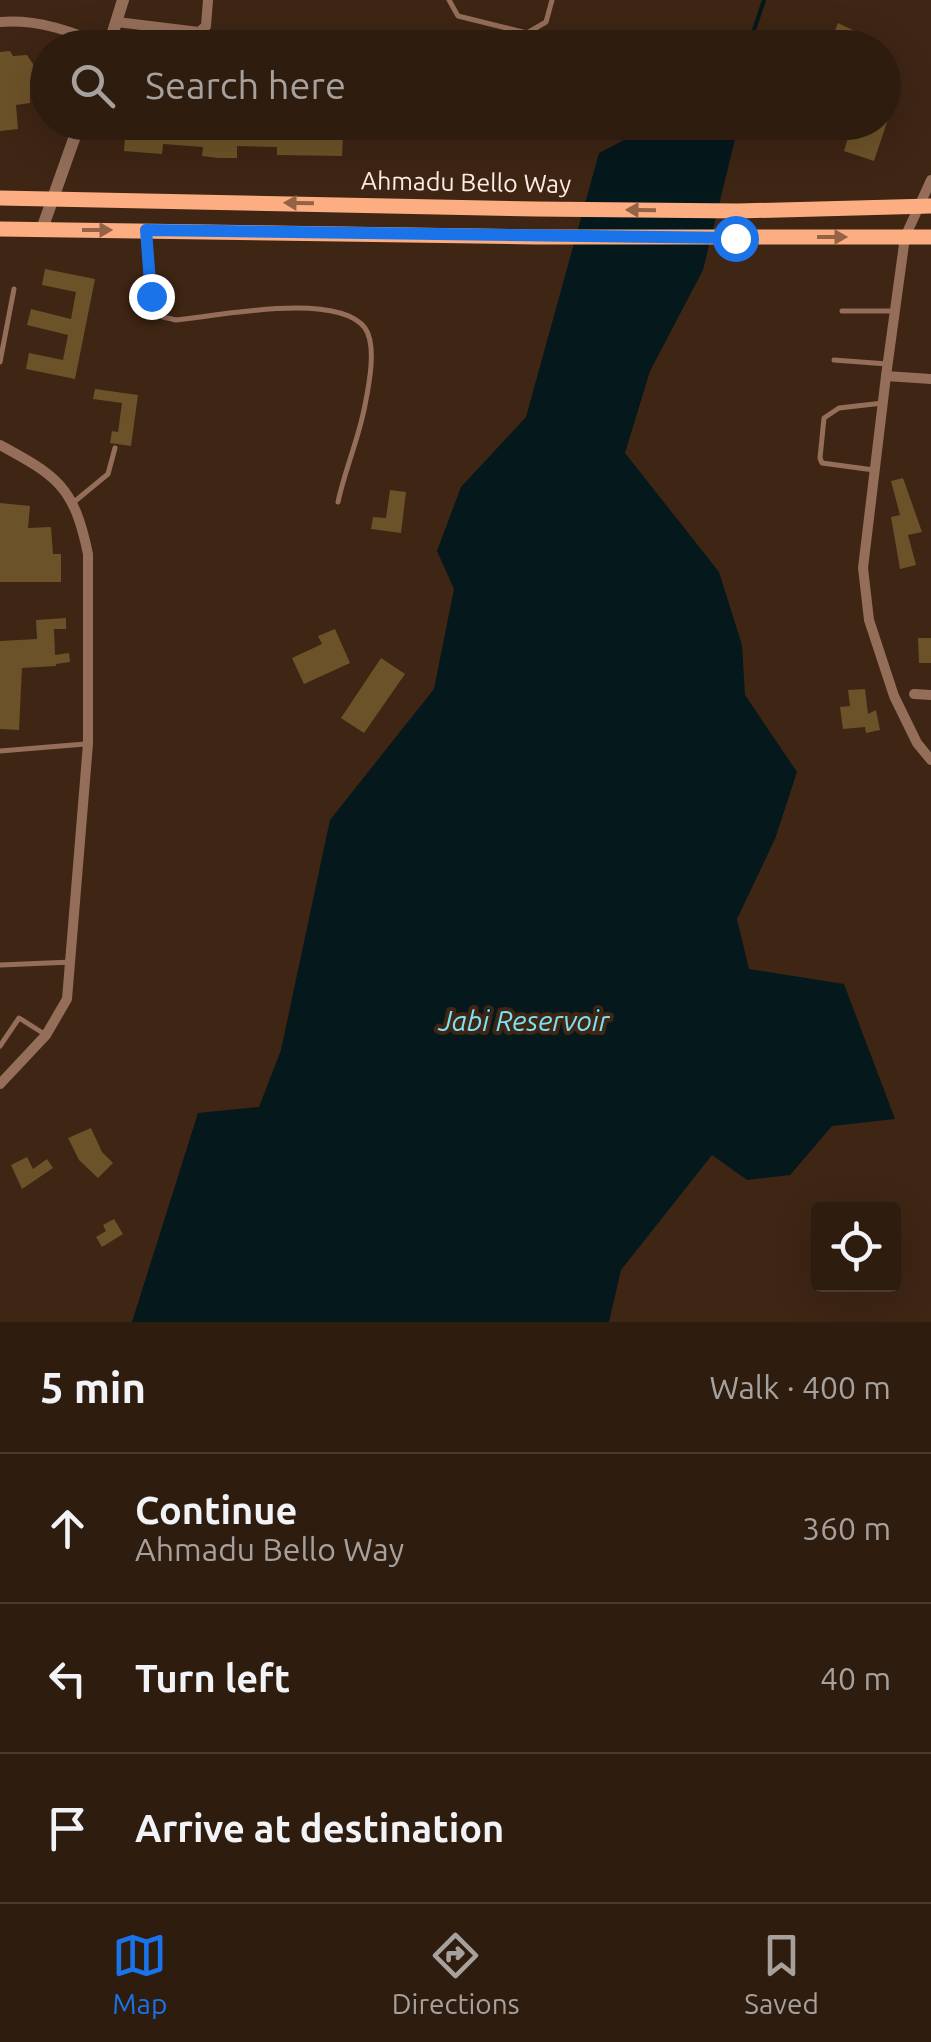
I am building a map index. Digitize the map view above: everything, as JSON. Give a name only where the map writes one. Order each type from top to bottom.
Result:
[{"type":"main road","name":"Ahmadu Bello Way","points":[[0,198],[536,210],[738,211],[924,206]]},
{"type":"main road","points":[[0,229],[536,237],[931,236]]},
{"type":"street","points":[[113,30],[123,0]]},
{"type":"street","points":[[201,30],[206,26],[208,0]]},
{"type":"street","points":[[0,22],[24,20],[70,30]]},
{"type":"street","points":[[116,22],[182,30]]},
{"type":"street","points":[[42,229],[73,140]]},
{"type":"street","points":[[931,180],[924,206],[905,237],[862,568],[868,620],[894,696],[917,743],[931,760]]},
{"type":"street","points":[[887,370],[931,380]]},
{"type":"street","points":[[0,445],[49,472],[73,503],[88,554],[88,744],[67,999],[46,1035],[0,1084]]},
{"type":"street","points":[[914,694],[931,695]]},
{"type":"lane","points":[[449,0],[458,16],[515,30]]},
{"type":"lane","points":[[532,30],[546,22],[552,0]]},
{"type":"lane","points":[[146,230],[151,296],[162,317],[176,320],[320,307],[353,319],[366,329],[371,346],[366,404],[338,502]]},
{"type":"lane","points":[[0,362],[14,290]]},
{"type":"lane","points":[[842,312],[894,310]]},
{"type":"lane","points":[[834,360],[887,370]]},
{"type":"lane","points":[[874,470],[822,463],[822,428],[824,418],[839,408],[882,403]]},
{"type":"lane","points":[[73,503],[108,474],[115,448]]},
{"type":"lane","points":[[0,751],[88,744]]},
{"type":"lane","points":[[0,965],[72,962]]},
{"type":"lane","points":[[0,1046],[18,1018],[46,1035]]},
{"type":"water","name":"Jabi Reservoir","points":[[624,140],[735,140],[703,270],[650,371],[625,453],[719,572],[742,645],[745,695],[797,772],[775,839],[737,919],[749,969],[844,984],[895,1119],[832,1126],[790,1175],[747,1180],[712,1155],[621,1270],[609,1322],[132,1322],[198,1113],[259,1107],[281,1050],[330,820],[434,689],[454,589],[437,551],[461,487],[526,417],[599,153]]},
{"type":"building","points":[[0,52],[27,55],[30,60],[30,103],[16,105],[18,129],[0,131]]},
{"type":"building","points":[[125,140],[343,140],[342,156],[277,155],[277,147],[237,146],[237,158],[218,158],[202,156],[203,147],[163,144],[162,154],[124,151]]},
{"type":"building","points":[[847,140],[881,140],[874,161],[844,151]]},
{"type":"building","points":[[45,269],[95,279],[75,379],[26,369],[29,353],[63,360],[68,335],[27,325],[31,309],[71,319],[76,292],[42,285]]},
{"type":"building","points":[[95,389],[138,395],[131,446],[110,443],[112,431],[118,432],[122,403],[93,399]]},
{"type":"building","points":[[903,478],[922,532],[908,535],[916,565],[900,569],[891,517],[900,515],[891,481]]},
{"type":"building","points":[[390,490],[406,492],[401,533],[371,529],[373,517],[386,518]]},
{"type":"building","points":[[0,503],[30,506],[28,528],[51,527],[53,554],[61,554],[61,582],[0,582]]},
{"type":"building","points":[[66,618],[66,629],[54,629],[55,655],[69,653],[70,662],[22,668],[19,730],[0,729],[0,641],[37,639],[36,620]]},
{"type":"building","points":[[335,629],[350,663],[304,684],[292,658],[322,644],[318,636]]},
{"type":"building","points":[[918,638],[931,638],[931,663],[919,663]]},
{"type":"building","points":[[381,658],[405,674],[364,733],[341,718]]},
{"type":"building","points":[[865,689],[868,714],[876,710],[880,730],[866,733],[865,727],[843,729],[840,707],[850,706],[848,690]]},
{"type":"building","points":[[91,1128],[102,1152],[113,1163],[98,1178],[79,1160],[68,1138]]},
{"type":"building","points":[[27,1157],[33,1169],[47,1159],[53,1168],[22,1189],[11,1165]]},
{"type":"building","points":[[114,1219],[123,1234],[102,1247],[96,1237],[106,1231],[103,1225]]},
{"type":"waterway","points":[[754,30],[764,0]]},
{"type":"route","points":[[151,296],[146,230],[735,238]]}]
